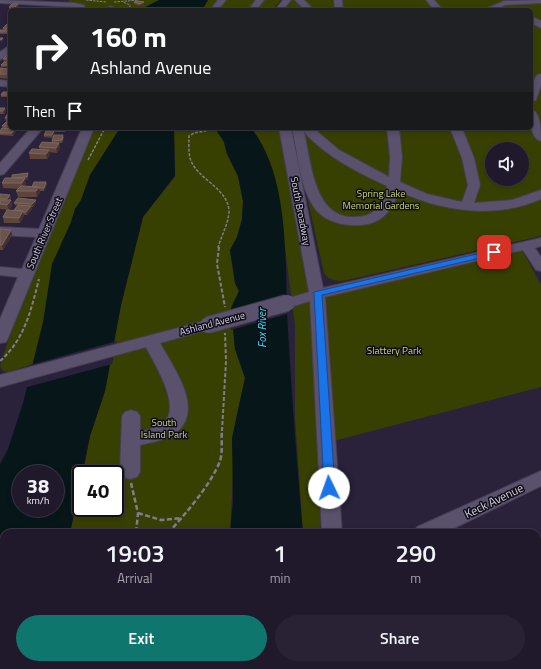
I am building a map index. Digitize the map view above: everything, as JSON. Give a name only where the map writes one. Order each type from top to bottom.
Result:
[{"type":"street","points":[[216,8],[222,0]]},
{"type":"street","points":[[254,8],[260,0]]},
{"type":"street","points":[[281,8],[287,0]]},
{"type":"street","points":[[299,0],[308,8]]},
{"type":"street","points":[[430,0],[437,8]]},
{"type":"street","points":[[492,8],[504,3],[531,0],[541,1]]},
{"type":"street","points":[[519,8],[520,5],[531,0]]},
{"type":"street","points":[[0,1],[74,5],[81,8]]},
{"type":"street","points":[[0,57],[8,50]]},
{"type":"street","points":[[533,91],[534,87],[541,77]]},
{"type":"street","points":[[533,117],[541,138]]},
{"type":"street","points":[[0,170],[35,130]]},
{"type":"street","name":"South River Street","points":[[0,338],[33,276],[44,233],[87,130]]},
{"type":"street","name":"South Broadway","points":[[286,130],[317,294],[332,529]]},
{"type":"street","points":[[298,130],[316,201],[319,206],[330,215],[354,221],[373,218],[379,215],[387,205],[394,184],[393,130]]},
{"type":"street","points":[[309,130],[336,154],[372,175],[431,200],[467,205],[504,205],[523,201],[541,194]]},
{"type":"street","points":[[457,130],[468,158],[474,185],[467,205]]},
{"type":"street","points":[[0,231],[44,233]]},
{"type":"street","name":"Ashland Avenue","points":[[6,379],[317,294],[541,242]]},
{"type":"street","points":[[526,245],[541,267]]},
{"type":"street","points":[[0,271],[33,276]]},
{"type":"street","points":[[132,440],[151,437],[165,432],[177,422],[181,408],[177,394],[150,340]]},
{"type":"street","points":[[130,472],[132,440],[131,416]]},
{"type":"street","name":"Keck Avenue","points":[[433,529],[541,478]]},
{"type":"path","points":[[80,1],[122,2],[139,0]]},
{"type":"path","points":[[122,2],[130,6],[123,8]]},
{"type":"path","points":[[85,166],[104,130]]},
{"type":"path","points":[[0,361],[14,345],[33,308],[33,276]]},
{"type":"path","points":[[130,472],[132,490],[138,513],[136,529]]},
{"type":"path","points":[[138,513],[161,520],[182,518]]},
{"type":"green space","points":[[159,0],[144,8],[85,8],[68,1]]},
{"type":"green space","points":[[208,0],[281,0],[274,8],[203,8]]},
{"type":"green space","name":"Spring Lake Memorial Gardens","points":[[292,0],[541,0],[541,236],[344,281],[334,280],[326,276],[324,273],[292,130],[533,130],[533,8],[286,8]]},
{"type":"green space","points":[[93,130],[119,130],[90,175],[81,200],[75,209],[33,364],[9,372],[3,371],[0,366],[9,338]]},
{"type":"green space","name":"South Island Park","points":[[174,130],[216,130],[224,142],[227,154],[238,176],[243,201],[242,219],[237,237],[230,250],[235,283],[239,291],[231,308],[235,349],[245,378],[236,418],[230,529],[71,529],[73,517],[124,517],[124,465],[85,465],[90,436],[105,391],[121,305],[143,217],[175,176]]},
{"type":"green space","points":[[253,130],[282,130],[299,221],[315,346],[322,506],[320,529],[303,529],[295,417],[295,325],[278,194],[272,169],[258,137]]},
{"type":"green space","name":"Slattery Park","points":[[520,246],[541,285],[541,387],[326,443],[317,294]]},
{"type":"water","points":[[159,0],[208,0],[203,8],[144,8]]},
{"type":"water","points":[[119,130],[174,130],[175,176],[143,217],[121,305],[105,391],[90,436],[84,465],[72,465],[72,517],[73,517],[71,529],[0,529],[0,464],[8,449],[23,403],[43,322],[52,264],[71,222],[75,209],[81,200],[90,175]]},
{"type":"water","name":"Fox River","points":[[216,130],[252,130],[264,149],[274,172],[280,198],[285,252],[290,355],[303,529],[230,529],[233,501],[232,438],[245,378],[235,349],[231,308],[239,291],[235,283],[230,250],[237,237],[242,219],[243,201],[238,176],[227,154],[224,142]]},
{"type":"pier","points":[[287,295],[287,314],[231,330],[229,311]]},
{"type":"pier","points":[[117,341],[112,364],[24,388],[30,365]]},
{"type":"building","points":[[134,2],[144,2],[140,4]]},
{"type":"building","points":[[12,4],[18,4],[15,7],[9,7]]},
{"type":"building","points":[[8,23],[8,29],[3,28]]},
{"type":"building","points":[[0,30],[8,30],[8,32],[0,32]]},
{"type":"building","points":[[7,55],[8,55],[8,59],[3,59]]},
{"type":"building","points":[[4,62],[8,62],[8,65],[1,65]]},
{"type":"building","points":[[0,68],[8,69],[8,74],[0,74]]},
{"type":"building","points":[[3,92],[8,92],[8,95],[1,95]]},
{"type":"building","points":[[0,108],[5,108],[3,111],[0,111]]},
{"type":"building","points":[[6,122],[8,122],[8,126],[2,126]]},
{"type":"building","points":[[2,128],[14,130],[12,133],[0,133]]},
{"type":"building","points":[[46,131],[54,131],[52,135],[44,135]]},
{"type":"building","points":[[54,135],[63,135],[62,140],[52,141]]},
{"type":"building","points":[[42,142],[59,143],[56,148],[39,147]]},
{"type":"building","points":[[32,149],[49,150],[46,154],[29,153]]},
{"type":"building","points":[[28,173],[27,177],[12,178],[12,175]]},
{"type":"building","points":[[5,178],[25,178],[22,183],[2,183]]},
{"type":"building","points":[[34,182],[46,182],[44,188],[39,188],[32,187]]},
{"type":"building","points":[[21,186],[39,187],[36,191],[16,191]]},
{"type":"building","points":[[0,194],[10,195],[7,199],[0,199]]},
{"type":"building","points":[[18,198],[36,200],[32,204],[14,203]]},
{"type":"building","points":[[0,200],[11,200],[7,205],[0,204]]},
{"type":"building","points":[[18,205],[31,206],[26,212],[23,212],[14,210]]},
{"type":"building","points":[[7,210],[23,211],[19,218],[3,217]]},
{"type":"building","points":[[0,229],[11,230],[2,245],[0,245]]},
{"type":"route","points":[[329,488],[317,294],[494,252]]}]
